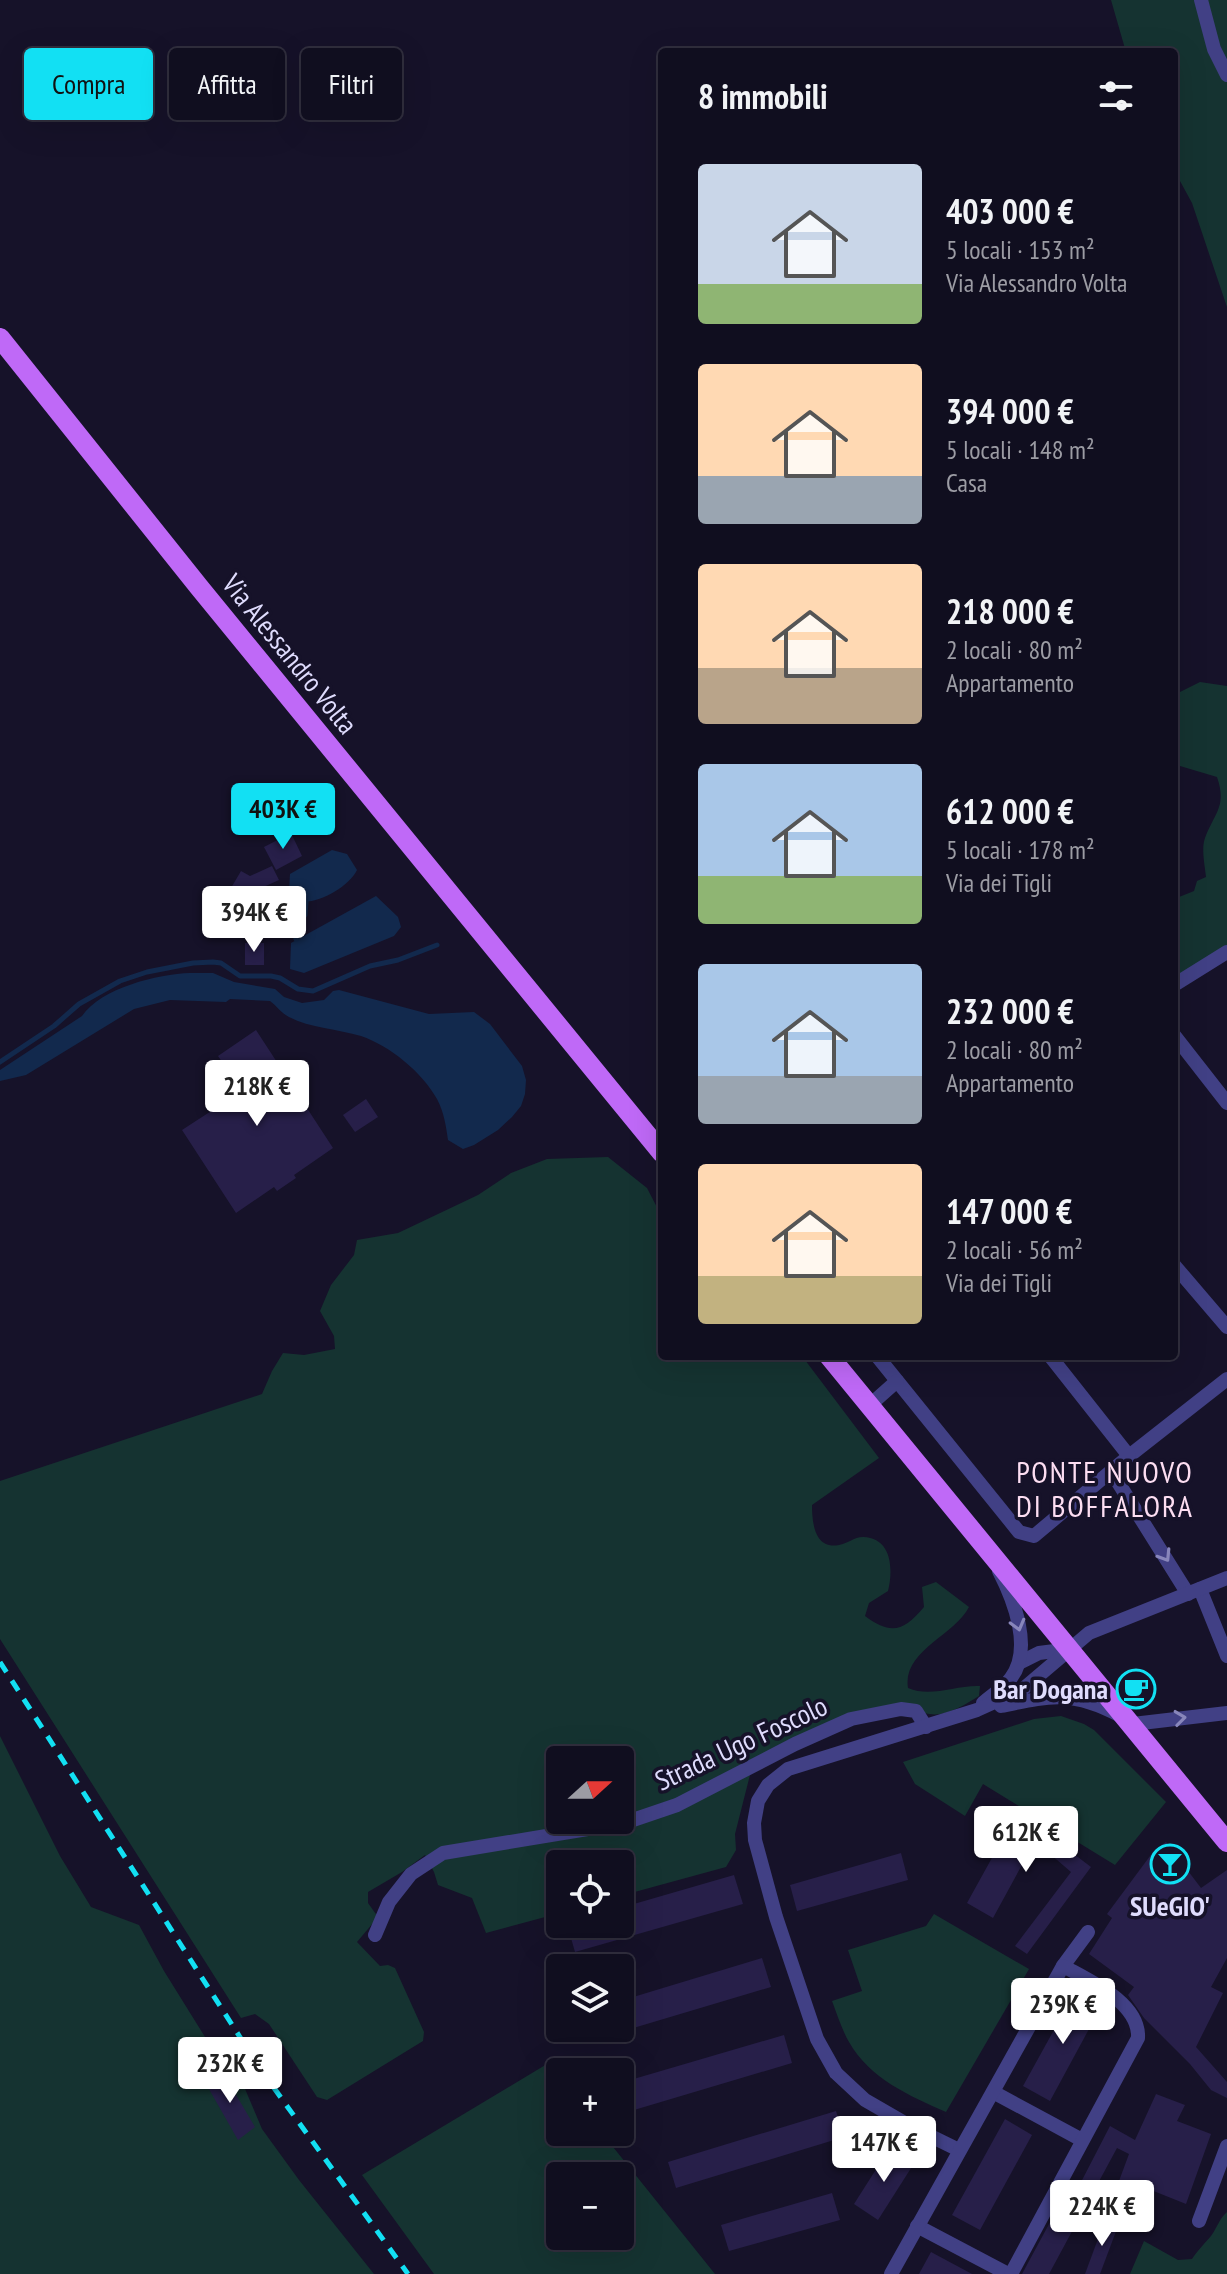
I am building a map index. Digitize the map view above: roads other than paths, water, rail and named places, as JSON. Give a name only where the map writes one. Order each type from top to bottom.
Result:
[{"type":"main road","name":"Via Alessandro Volta","points":[[0,338],[658,1148]]},
{"type":"main road","points":[[832,1360],[1132,1722],[1227,1842]]},
{"type":"street","points":[[1201,0],[1214,49],[1227,75]]},
{"type":"street","points":[[1178,983],[1227,952]]},
{"type":"street","points":[[1178,1040],[1227,1103]]},
{"type":"street","points":[[1178,1270],[1227,1327]]},
{"type":"street","points":[[880,1360],[1019,1532],[1034,1536],[1227,1379]]},
{"type":"street","points":[[1053,1360],[1129,1456]]},
{"type":"street","points":[[870,1405],[897,1381]]},
{"type":"street","points":[[1111,1471],[1194,1591],[1227,1656]]},
{"type":"street","points":[[977,1710],[1010,1680],[1021,1662],[1021,1639],[1016,1616],[1003,1579],[981,1539]]},
{"type":"street","points":[[959,2150],[876,2108],[836,2073],[817,2039],[776,1917],[755,1840],[758,1801],[768,1785],[788,1769],[977,1710],[1023,1689],[1089,1633],[1227,1578]]},
{"type":"street","points":[[1021,1662],[1039,1653],[1070,1649]]},
{"type":"street","points":[[977,1710],[1043,1696],[1071,1697],[1103,1706],[1132,1722],[1227,1713]]},
{"type":"street","name":"Strada Ugo Foscolo","points":[[375,1935],[389,1902],[411,1874],[443,1853],[624,1823],[677,1805],[795,1744],[851,1719],[901,1709],[916,1711],[926,1727]]},
{"type":"street","points":[[891,2274],[1063,1966],[1088,1932]]},
{"type":"street","points":[[917,2226],[1009,2274],[1138,2038],[1135,2019],[1124,2006],[1095,1984],[1063,1966]]},
{"type":"street","points":[[993,2092],[1082,2140]]},
{"type":"street","points":[[1199,2221],[1227,2146]]},
{"type":"water","points":[[332,850],[347,854],[357,870],[353,876],[339,889],[320,899],[295,900],[289,891],[290,874]]},
{"type":"water","points":[[376,896],[398,917],[401,927],[394,936],[304,973],[290,969],[291,943]]},
{"type":"water","points":[[213,973],[234,982],[275,989],[284,997],[302,1003],[324,1000],[333,991],[339,990],[429,1014],[474,1012],[490,1024],[522,1066],[526,1080],[521,1106],[498,1130],[463,1149],[448,1140],[441,1109],[431,1089],[394,1053],[361,1036],[297,1021],[270,1001],[230,999],[226,1002],[170,1000],[134,1009],[26,1075],[0,1081],[0,1070],[116,990],[162,976]]},
{"type":"waterway","points":[[296,939],[296,925],[305,915],[306,902]]},
{"type":"waterway","points":[[0,1062],[54,1026],[79,1004],[120,981],[147,972],[213,962],[221,963],[240,976],[271,976],[298,989],[313,991],[370,966],[398,960],[437,945]]},
{"type":"railway","points":[[0,1662],[261,2070],[408,2274]]},
{"type":"place","name":"Bar Dogana","points":[[1136,1689]]},
{"type":"place","name":"SUeGIO'","points":[[1170,1864]]},
{"type":"district","name":"PONTE NUOVO DI BOFFALORA","points":[[1105,1490]]}]
